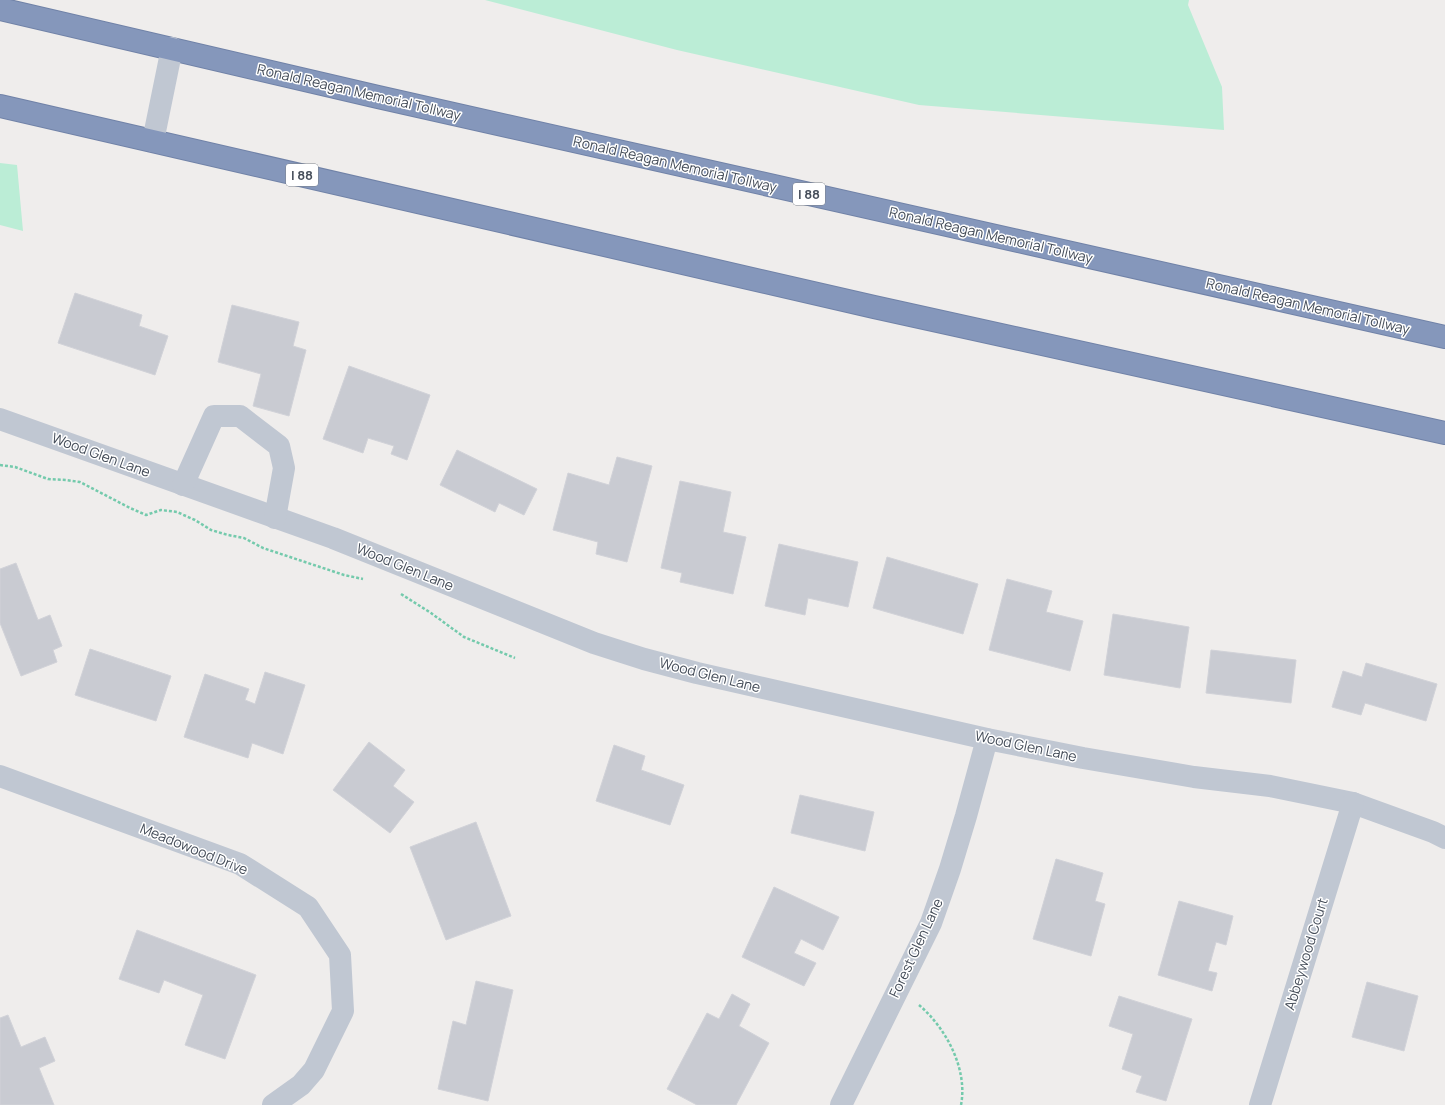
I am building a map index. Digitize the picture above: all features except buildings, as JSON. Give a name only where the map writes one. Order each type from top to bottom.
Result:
[{"type":"highway","name":"Ronald Reagan Memorial Tollway","points":[[0,9],[385,98],[1445,337]]},
{"type":"highway","name":"I 88","points":[[0,106],[874,307],[1445,433]]},
{"type":"street","points":[[153,141],[172,48]]},
{"type":"street","points":[[183,484],[214,416],[240,416],[279,446],[284,468],[275,518]]},
{"type":"street","name":"Wood Glen Lane","points":[[0,419],[362,549],[594,644],[697,673],[987,739],[1097,761],[1194,778],[1270,786],[1353,803],[1433,832],[1445,838]]},
{"type":"street","name":"Forest Glen Lane","points":[[841,1105],[933,916],[950,869],[987,739]]},
{"type":"street","name":"Meadowood Drive","points":[[0,776],[240,864],[308,907],[340,955],[343,1011],[314,1070],[301,1085],[273,1105]]},
{"type":"street","name":"Abbeywood Court","points":[[1260,1105],[1353,803]]},
{"type":"path","points":[[0,465],[15,467],[48,479],[80,482],[146,515],[161,510],[178,512],[211,530],[244,538],[263,548],[344,575],[368,580]]},
{"type":"path","points":[[398,592],[431,613],[464,637],[515,658]]},
{"type":"path","points":[[899,987],[930,1014],[948,1040],[960,1069],[963,1094],[962,1105]]},
{"type":"green space","points":[[485,0],[1189,0],[1188,5],[1222,87],[1224,130],[919,105],[677,50]]},
{"type":"green space","points":[[0,163],[17,165],[23,231],[0,225]]}]
